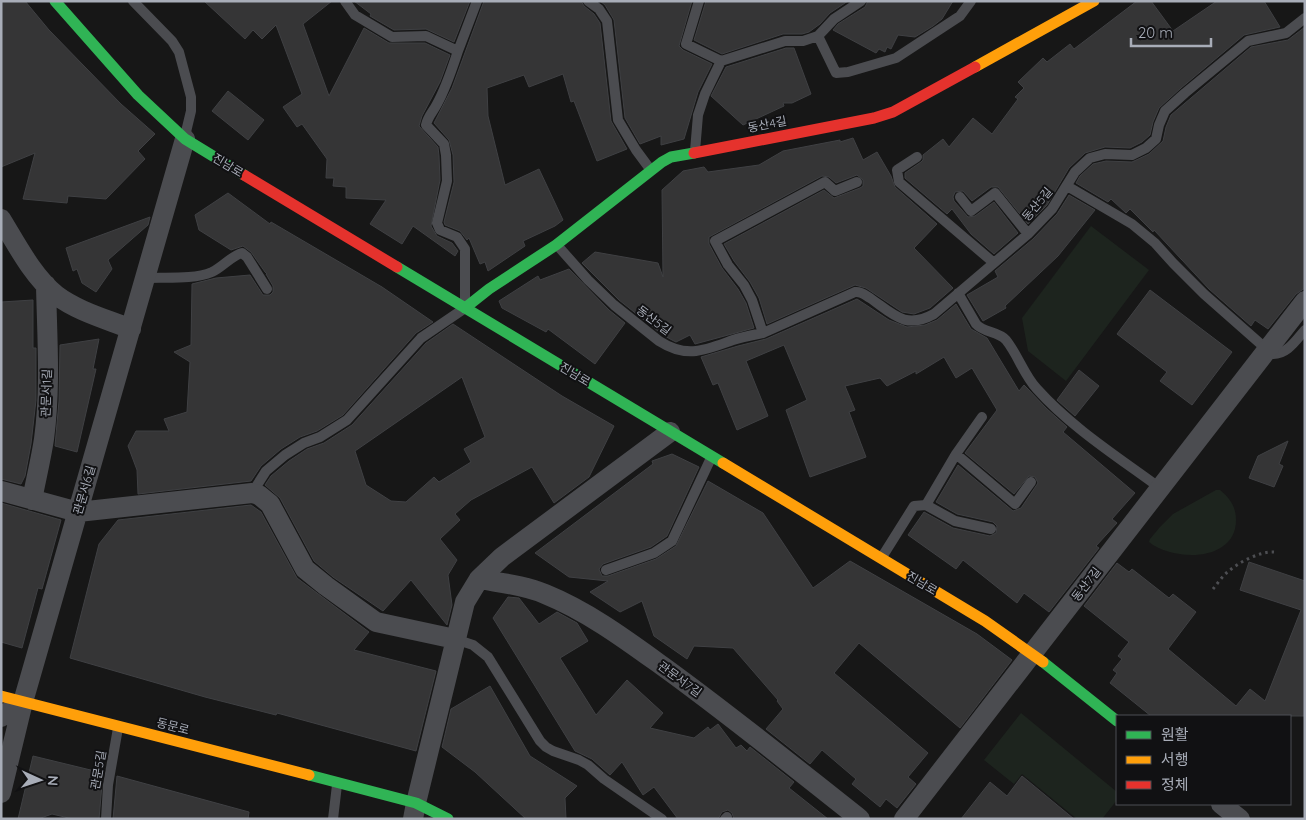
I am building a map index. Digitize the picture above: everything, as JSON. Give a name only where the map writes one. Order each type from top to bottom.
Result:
[{"type":"street","name":"진남로","points":[[55,1],[138,95],[185,139],[985,621],[1032,653],[1116,720]]},
{"type":"street","name":"동산4길","points":[[465,308],[489,289],[556,245],[671,157],[874,118],[892,112],[910,104],[1094,1]]},
{"type":"street","name":"관문서6길","points":[[1,793],[23,702],[185,139]]},
{"type":"street","points":[[1,219],[30,266],[56,295],[82,310],[130,328]]},
{"type":"street","name":"관문서1길","points":[[32,500],[41,460],[46,418],[48,363],[46,285]]},
{"type":"street","name":"동산7길","points":[[904,819],[1305,301]]},
{"type":"street","points":[[414,811],[464,602],[479,579],[502,557],[670,432]]},
{"type":"street","points":[[1,491],[78,512],[252,493],[259,495],[270,504],[305,569],[326,586],[376,622],[454,639]]},
{"type":"street","name":"관문서7길","points":[[479,579],[514,585],[545,594],[594,620],[632,644],[696,690],[860,819]]},
{"type":"street","name":"동문로","points":[[1,696],[337,783],[414,811],[448,819]]},
{"type":"street","points":[[1,718],[23,702]]},
{"type":"street","points":[[1222,805],[1240,819]]},
{"type":"lane","points":[[133,1],[172,41],[183,65],[191,105],[185,139]]},
{"type":"lane","points":[[345,1],[355,15],[392,37],[426,36],[458,51]]},
{"type":"lane","points":[[252,493],[266,470],[304,443],[320,437],[347,420],[421,338],[465,308],[465,249],[457,236],[440,230],[438,223],[447,181],[444,144],[426,125],[427,118],[437,104],[450,73],[477,1]]},
{"type":"lane","points":[[588,1],[599,9],[608,21],[618,120],[636,150],[652,170]]},
{"type":"lane","points":[[699,1],[686,44],[721,60],[785,41],[803,41],[818,36],[834,18],[862,1]]},
{"type":"lane","points":[[818,36],[836,73],[848,72],[896,58],[960,16],[971,1]]},
{"type":"lane","name":"동산5길","points":[[556,245],[614,305],[665,345],[684,350],[700,351],[735,339],[763,333],[855,292],[863,294],[895,316],[912,322],[919,321],[934,314],[1028,234],[1052,210],[1075,172],[1090,158],[1105,154],[1132,155],[1146,148],[1156,139],[1159,125],[1165,112],[1248,41],[1286,33],[1305,18]]},
{"type":"lane","points":[[694,152],[698,115],[705,94],[721,60]]},
{"type":"lane","points":[[916,157],[897,170],[899,182],[994,263]]},
{"type":"lane","points":[[763,333],[752,300],[728,265],[715,241],[824,182],[835,191],[857,182]]},
{"type":"lane","points":[[1067,186],[1132,224],[1155,242],[1204,294],[1272,354],[1279,354],[1285,351],[1305,330]]},
{"type":"lane","points":[[960,197],[971,211],[995,193],[1028,234]]},
{"type":"lane","points":[[145,278],[210,273],[237,254],[242,253],[247,257],[268,289]]},
{"type":"lane","points":[[958,293],[976,324],[980,328],[1004,338],[1034,385],[1058,410],[1078,428],[1160,488]]},
{"type":"lane","points":[[926,505],[956,454],[982,417]]},
{"type":"lane","points":[[956,454],[1015,504],[1031,482]]},
{"type":"lane","points":[[606,570],[654,553],[672,541],[711,457]]},
{"type":"lane","points":[[881,559],[914,506],[926,505],[956,521],[991,529]]},
{"type":"lane","points":[[454,639],[473,645],[488,656],[540,741],[546,747],[588,765],[604,779],[662,819]]},
{"type":"lane","name":"관문5길","points":[[106,819],[108,785],[119,727]]},
{"type":"lane","points":[[333,819],[337,783]]},
{"type":"path","points":[[1213,589],[1229,571],[1258,555],[1274,552]]},
{"type":"shaded area","points":[[1091,226],[1149,270],[1066,381],[1028,351],[1022,318]]},
{"type":"shaded area","points":[[1216,490],[1220,490],[1227,496],[1234,507],[1236,515],[1233,534],[1226,544],[1215,551],[1188,555],[1160,549],[1149,542],[1173,514]]},
{"type":"shaded area","points":[[1021,713],[1116,791],[1116,801],[1102,819],[1077,819],[1022,774],[1014,784],[984,760]]},
{"type":"building","points":[[1,1],[25,1],[49,30],[121,104],[155,134],[138,151],[145,159],[106,199],[68,196],[67,203],[23,199],[35,153],[1,167]]},
{"type":"building","points":[[204,1],[332,1],[303,24],[329,96],[364,28],[389,43],[425,43],[450,55],[440,82],[422,116],[419,126],[438,147],[440,180],[431,226],[437,236],[452,243],[458,251],[455,256],[413,226],[402,244],[370,224],[386,200],[346,198],[346,187],[333,186],[334,178],[326,178],[327,159],[302,124],[297,127],[283,107],[302,94],[276,25],[262,39],[253,30],[245,39]]},
{"type":"building","points":[[354,1],[470,1],[454,42],[426,29],[394,30],[370,16],[371,14]]},
{"type":"building","points":[[484,1],[581,1],[594,14],[600,23],[611,121],[627,149],[597,161],[574,101],[571,102],[563,74],[529,87],[524,75],[487,88],[488,116],[505,185],[539,169],[563,220],[555,226],[523,241],[525,246],[488,271],[485,262],[480,264],[469,238],[467,240],[460,231],[445,225],[444,222],[454,182],[453,155],[449,140],[434,123],[452,88]]},
{"type":"building","points":[[600,1],[692,1],[679,46],[683,50],[712,64],[698,92],[684,139],[661,145],[661,136],[640,144],[625,118],[614,20],[605,5]]},
{"type":"building","points":[[706,1],[848,1],[830,13],[809,32],[783,34],[722,54],[694,40]]},
{"type":"building","points":[[868,1],[953,1],[942,19],[933,26],[915,37],[898,35],[891,49],[887,47],[885,52],[879,49],[876,53],[833,30],[838,24],[865,7]]},
{"type":"building","points":[[1137,1],[1151,1],[1173,31],[1217,1],[1264,1],[1280,27],[1244,35],[1159,108],[1150,135],[1142,142],[1130,148],[1105,147],[1085,153],[1069,168],[1047,205],[1028,224],[998,187],[991,187],[972,201],[963,191],[955,192],[954,201],[968,217],[975,216],[994,202],[1018,233],[994,254],[971,234],[952,209],[947,214],[905,178],[905,173],[921,162],[923,155],[943,139],[949,147],[973,118],[992,134],[1018,99],[1015,97],[1024,88],[1018,82],[1043,58],[1047,62],[1070,44],[1074,49]]},
{"type":"building","points":[[1305,27],[1305,288],[1296,294],[1268,329],[1255,320],[1251,326],[1209,289],[1154,230],[1153,232],[1130,209],[1126,213],[1111,199],[1108,202],[1076,183],[1080,176],[1093,164],[1106,161],[1132,162],[1149,154],[1163,141],[1171,115],[1251,47],[1288,40]]},
{"type":"building","points":[[786,48],[794,48],[811,94],[792,103],[783,103],[784,106],[743,125],[711,96],[726,67]]},
{"type":"building","points":[[228,91],[264,120],[248,140],[212,111]]},
{"type":"building","points":[[853,138],[863,160],[877,152],[895,187],[937,224],[914,248],[953,288],[930,308],[914,314],[902,312],[866,288],[855,285],[767,324],[759,298],[724,244],[824,190],[834,198],[860,188],[863,186],[863,180],[857,175],[836,183],[829,177],[822,176],[709,237],[709,244],[722,268],[746,303],[754,328],[695,344],[690,335],[676,342],[663,335],[619,300],[582,263],[595,252],[658,263],[663,277],[662,190],[683,171],[704,167],[708,172],[759,165],[783,151],[840,140],[840,142]]},
{"type":"building","points":[[228,193],[270,224],[271,222],[382,287],[433,322],[416,333],[343,415],[317,431],[300,437],[281,449],[261,466],[251,481],[138,494],[137,470],[128,446],[136,431],[169,431],[164,419],[187,412],[190,362],[174,352],[191,345],[192,284],[216,278],[250,275],[263,295],[270,295],[273,292],[273,286],[267,274],[251,252],[243,246],[231,250],[199,230],[195,215]]},
{"type":"building","points":[[1069,195],[1095,210],[1058,256],[1005,306],[1006,308],[983,321],[967,295],[998,277],[995,271],[1033,239],[1057,214]]},
{"type":"building","points":[[150,217],[148,225],[108,260],[112,269],[96,292],[82,283],[77,269],[73,271],[66,248]]},
{"type":"building","points":[[569,269],[609,310],[625,323],[595,364],[548,329],[546,332],[502,308],[499,301],[538,276],[540,280]]},
{"type":"building","points":[[1150,290],[1232,352],[1192,405],[1160,381],[1167,372],[1117,334]]},
{"type":"building","points":[[857,299],[889,320],[907,327],[925,325],[937,320],[956,304],[971,329],[987,338],[1019,391],[1024,385],[1067,427],[1063,432],[1135,493],[1112,519],[1117,523],[1096,546],[1099,548],[1049,612],[1024,593],[1017,603],[963,560],[956,569],[908,535],[924,512],[953,528],[990,536],[996,533],[997,526],[993,522],[957,514],[936,502],[958,465],[1013,511],[1021,508],[1038,483],[1035,477],[1029,476],[1014,494],[965,453],[997,410],[972,368],[956,378],[944,357],[916,374],[916,371],[887,386],[880,378],[845,386],[855,410],[849,412],[866,457],[810,477],[786,410],[807,400],[784,345],[746,361],[768,416],[737,430],[718,383],[713,385],[701,357],[766,339]]},
{"type":"building","points":[[33,300],[33,348],[36,348],[36,400],[31,444],[25,476],[21,484],[1,479],[1,302]]},
{"type":"building","points":[[453,324],[562,396],[614,426],[589,477],[554,503],[532,467],[471,500],[455,514],[460,520],[440,539],[457,560],[448,575],[452,605],[447,625],[411,580],[383,611],[333,577],[314,561],[280,498],[265,485],[271,476],[289,461],[307,449],[324,443],[352,425],[426,343]],"holes":[[[462,377],[485,437],[464,449],[471,462],[439,482],[434,477],[406,502],[391,501],[366,485],[355,451]]]},
{"type":"building","points":[[99,339],[93,369],[96,369],[77,452],[55,446],[59,401],[60,345]]},
{"type":"building","points":[[1079,370],[1099,386],[1075,416],[1057,400]]},
{"type":"building","points":[[1288,441],[1279,464],[1283,466],[1274,487],[1249,478],[1258,456]]},
{"type":"building","points":[[672,454],[699,467],[667,536],[651,547],[603,564],[599,569],[602,576],[608,576],[656,559],[676,546],[708,481],[763,513],[813,588],[850,561],[977,634],[1012,660],[960,728],[859,643],[834,673],[928,753],[908,777],[916,784],[897,808],[886,799],[880,807],[852,784],[856,779],[822,750],[810,764],[766,729],[783,709],[778,700],[733,648],[694,646],[687,659],[654,636],[642,601],[620,612],[590,592],[608,581],[569,577],[535,553],[653,464],[652,461]]},
{"type":"building","points":[[1,503],[61,520],[42,589],[38,588],[22,648],[1,642]]},
{"type":"building","points":[[251,505],[261,512],[297,578],[369,632],[354,650],[436,671],[416,751],[277,713],[276,715],[205,697],[70,658],[99,544],[118,520]]},
{"type":"building","points":[[1249,562],[1305,581],[1305,716],[1150,715],[1110,683],[1117,673],[1113,670],[1122,659],[1118,656],[1129,642],[1084,606],[1117,563],[1129,572],[1132,569],[1169,598],[1173,594],[1196,612],[1168,649],[1236,706],[1250,689],[1265,701],[1301,610],[1240,590]]},
{"type":"building","points":[[508,597],[519,598],[539,624],[557,612],[577,623],[588,641],[560,658],[596,715],[627,680],[663,713],[650,728],[694,738],[708,727],[710,730],[718,724],[736,748],[741,745],[747,751],[750,747],[794,782],[789,788],[828,819],[734,819],[732,813],[728,810],[722,812],[718,819],[678,819],[654,787],[643,795],[622,762],[610,775],[592,759],[575,751],[493,618]]},
{"type":"building","points":[[490,686],[530,756],[577,786],[565,798],[566,819],[526,819],[475,772],[442,747],[451,709]]},
{"type":"building","points":[[33,756],[103,773],[99,819],[73,819],[52,814],[38,819],[18,819]]},
{"type":"building","points":[[117,776],[249,812],[248,819],[113,819]]},
{"type":"building","points":[[1022,776],[1074,819],[961,819],[990,782],[1007,796]]},
{"type":"traffic: fast","points":[[55,1],[138,95],[185,139],[244,175]]},
{"type":"traffic: fast","points":[[465,308],[489,289],[556,245],[662,162],[671,157],[694,153]]},
{"type":"traffic: fast","points":[[397,267],[723,463]]},
{"type":"traffic: fast","points":[[1043,662],[1116,720]]},
{"type":"traffic: fast","points":[[309,775],[416,803],[448,819]]},
{"type":"traffic: slow","points":[[975,67],[1094,1]]},
{"type":"traffic: slow","points":[[723,463],[985,621],[1043,662]]},
{"type":"traffic: slow","points":[[1,696],[309,775]]},
{"type":"traffic: jam","points":[[694,153],[874,118],[893,112],[975,67]]},
{"type":"traffic: jam","points":[[244,175],[397,267]]}]
